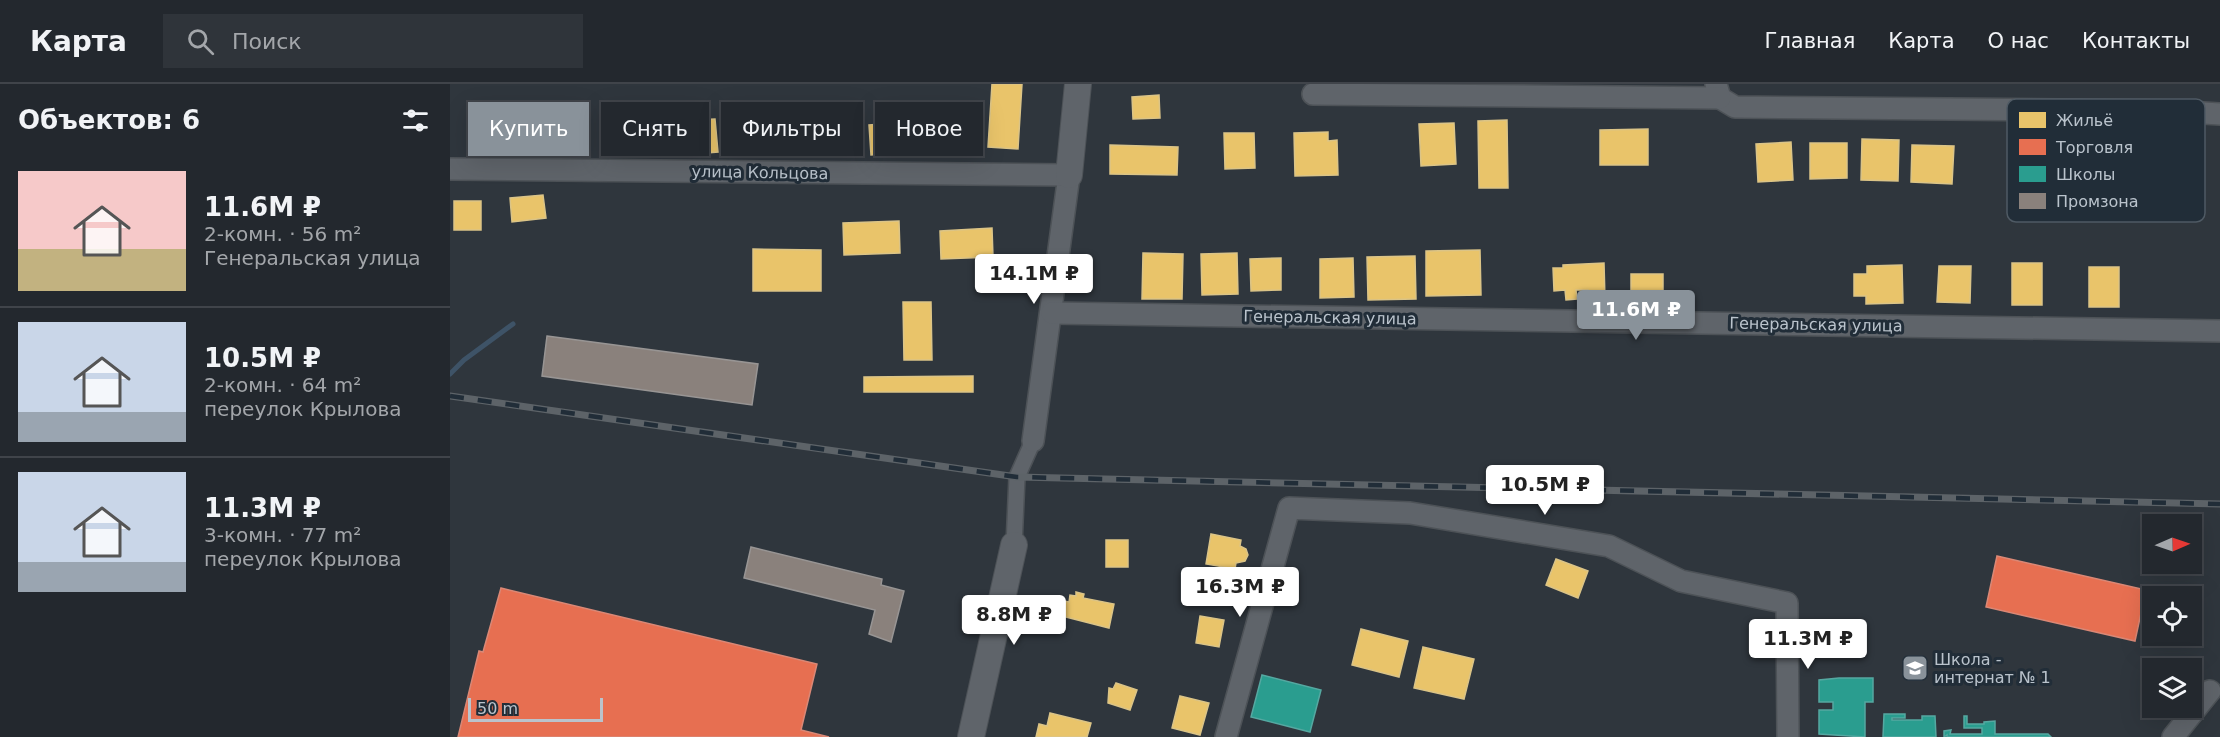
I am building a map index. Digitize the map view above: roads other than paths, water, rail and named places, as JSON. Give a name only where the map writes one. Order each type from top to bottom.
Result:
[{"type":"street","points":[[971,737],[1014,545],[1017,477],[1033,441],[1052,313],[1078,84]]},
{"type":"street","points":[[1313,94],[1718,91],[1735,107],[2007,110]]},
{"type":"street","points":[[2205,113],[2220,114]]},
{"type":"street","name":"улица Кольцова","points":[[450,169],[1069,175]]},
{"type":"street","name":"Генеральская улица","points":[[1052,313],[2220,331]]},
{"type":"street","points":[[1226,737],[1289,508],[1410,513],[1609,546],[1681,581],[1787,603],[1788,737]]},
{"type":"street","points":[[2173,737],[2210,691]]},
{"type":"waterway","points":[[450,374],[464,360],[513,324]]},
{"type":"railway","points":[[450,396],[1017,477],[2220,504]]},
{"type":"place","name":"Школа - интернат № 1","points":[[1915,668]]}]
